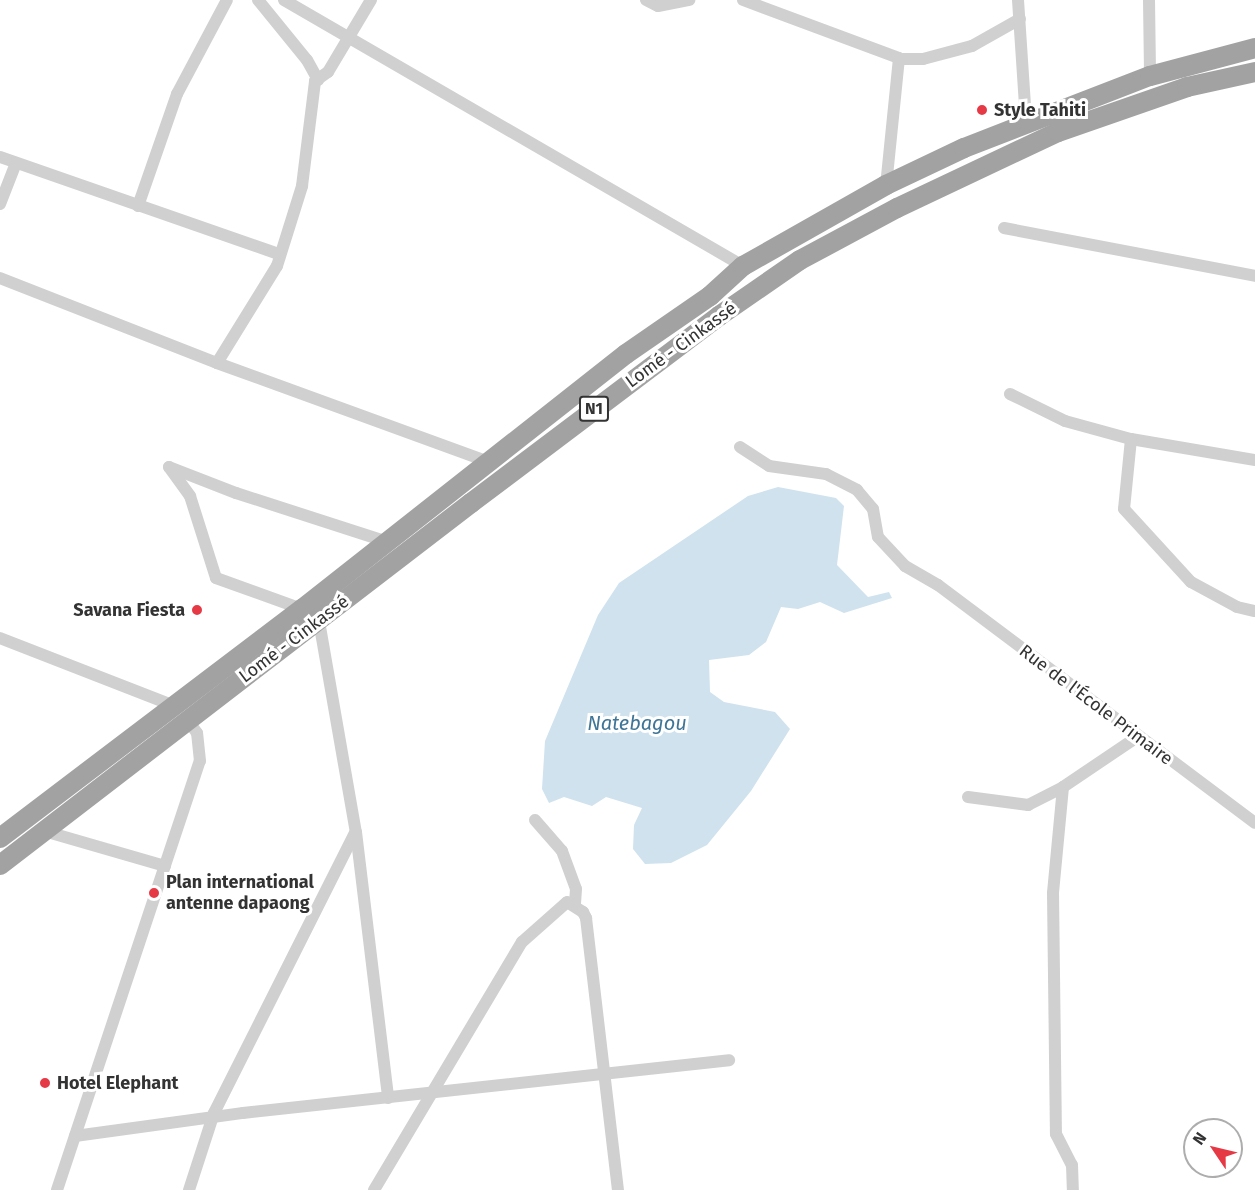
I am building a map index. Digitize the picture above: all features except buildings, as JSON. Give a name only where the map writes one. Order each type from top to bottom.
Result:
[{"type":"highway","name":"Lomé - Cinkassé","points":[[0,865],[44,831],[302,609],[385,541],[626,354],[710,296],[743,266],[886,185],[1026,122],[1150,76],[1255,48]]},
{"type":"highway","name":"Lomé - Cinkassé","points":[[0,838],[181,712],[319,621],[656,363],[800,260],[897,207],[1058,132],[1187,87],[1255,72]]},
{"type":"street","points":[[138,206],[177,94],[227,0]]},
{"type":"street","points":[[258,0],[307,60],[318,80]]},
{"type":"street","points":[[284,0],[743,266]]},
{"type":"street","points":[[217,363],[274,273],[302,186],[306,136],[318,80],[328,72],[371,0]]},
{"type":"street","points":[[646,0],[658,6],[689,0]]},
{"type":"street","points":[[743,0],[899,59],[923,59],[972,46],[1020,19]]},
{"type":"street","points":[[1018,0],[1026,122]]},
{"type":"street","points":[[1149,0],[1150,76]]},
{"type":"street","points":[[886,185],[899,59]]},
{"type":"street","points":[[0,157],[279,254]]},
{"type":"street","points":[[0,204],[16,163]]},
{"type":"street","points":[[1004,228],[1255,276]]},
{"type":"street","points":[[0,278],[217,363],[489,462]]},
{"type":"street","points":[[1010,394],[1065,420],[1131,439],[1255,460]]},
{"type":"street","points":[[1131,439],[1124,509],[1191,582],[1237,607],[1255,611]]},
{"type":"street","name":"Rue de l'École Primaire","points":[[740,447],[769,465],[826,474],[857,490],[873,509],[878,537],[905,566],[938,585],[1137,737],[1255,823]]},
{"type":"street","points":[[302,609],[216,578],[190,496],[169,466],[236,493],[385,541]]},
{"type":"street","points":[[319,621],[356,832],[388,1098]]},
{"type":"street","points":[[0,638],[181,712],[197,733],[200,761],[57,1190]]},
{"type":"street","points":[[968,797],[1023,806],[1063,787],[1137,737]]},
{"type":"street","points":[[1063,787],[1052,919],[1056,1134],[1072,1165],[1072,1190]]},
{"type":"street","points":[[535,820],[562,851],[576,889],[575,905]]},
{"type":"street","points":[[44,831],[165,866]]},
{"type":"street","points":[[189,1190],[211,1118],[356,832]]},
{"type":"street","points":[[374,1190],[522,942],[562,903],[575,905],[586,918],[607,1074],[618,1190]]},
{"type":"street","points":[[75,1136],[211,1118],[729,1060]]},
{"type":"water","name":"Natebagou","points":[[778,487],[836,498],[844,506],[837,565],[868,597],[889,592],[892,598],[844,613],[820,602],[798,609],[781,607],[766,642],[749,655],[709,660],[710,692],[724,702],[775,712],[790,729],[751,791],[707,845],[671,863],[645,864],[633,849],[634,825],[642,808],[606,797],[592,806],[564,797],[549,803],[542,789],[545,741],[598,615],[619,583],[748,496]]},
{"type":"place","name":"Style Tahiti","points":[[982,110]]},
{"type":"place","name":"Savana Fiesta","points":[[197,610]]},
{"type":"place","name":"Plan international antenne dapaong","points":[[154,893]]},
{"type":"place","name":"Hotel Elephant","points":[[45,1083]]}]
